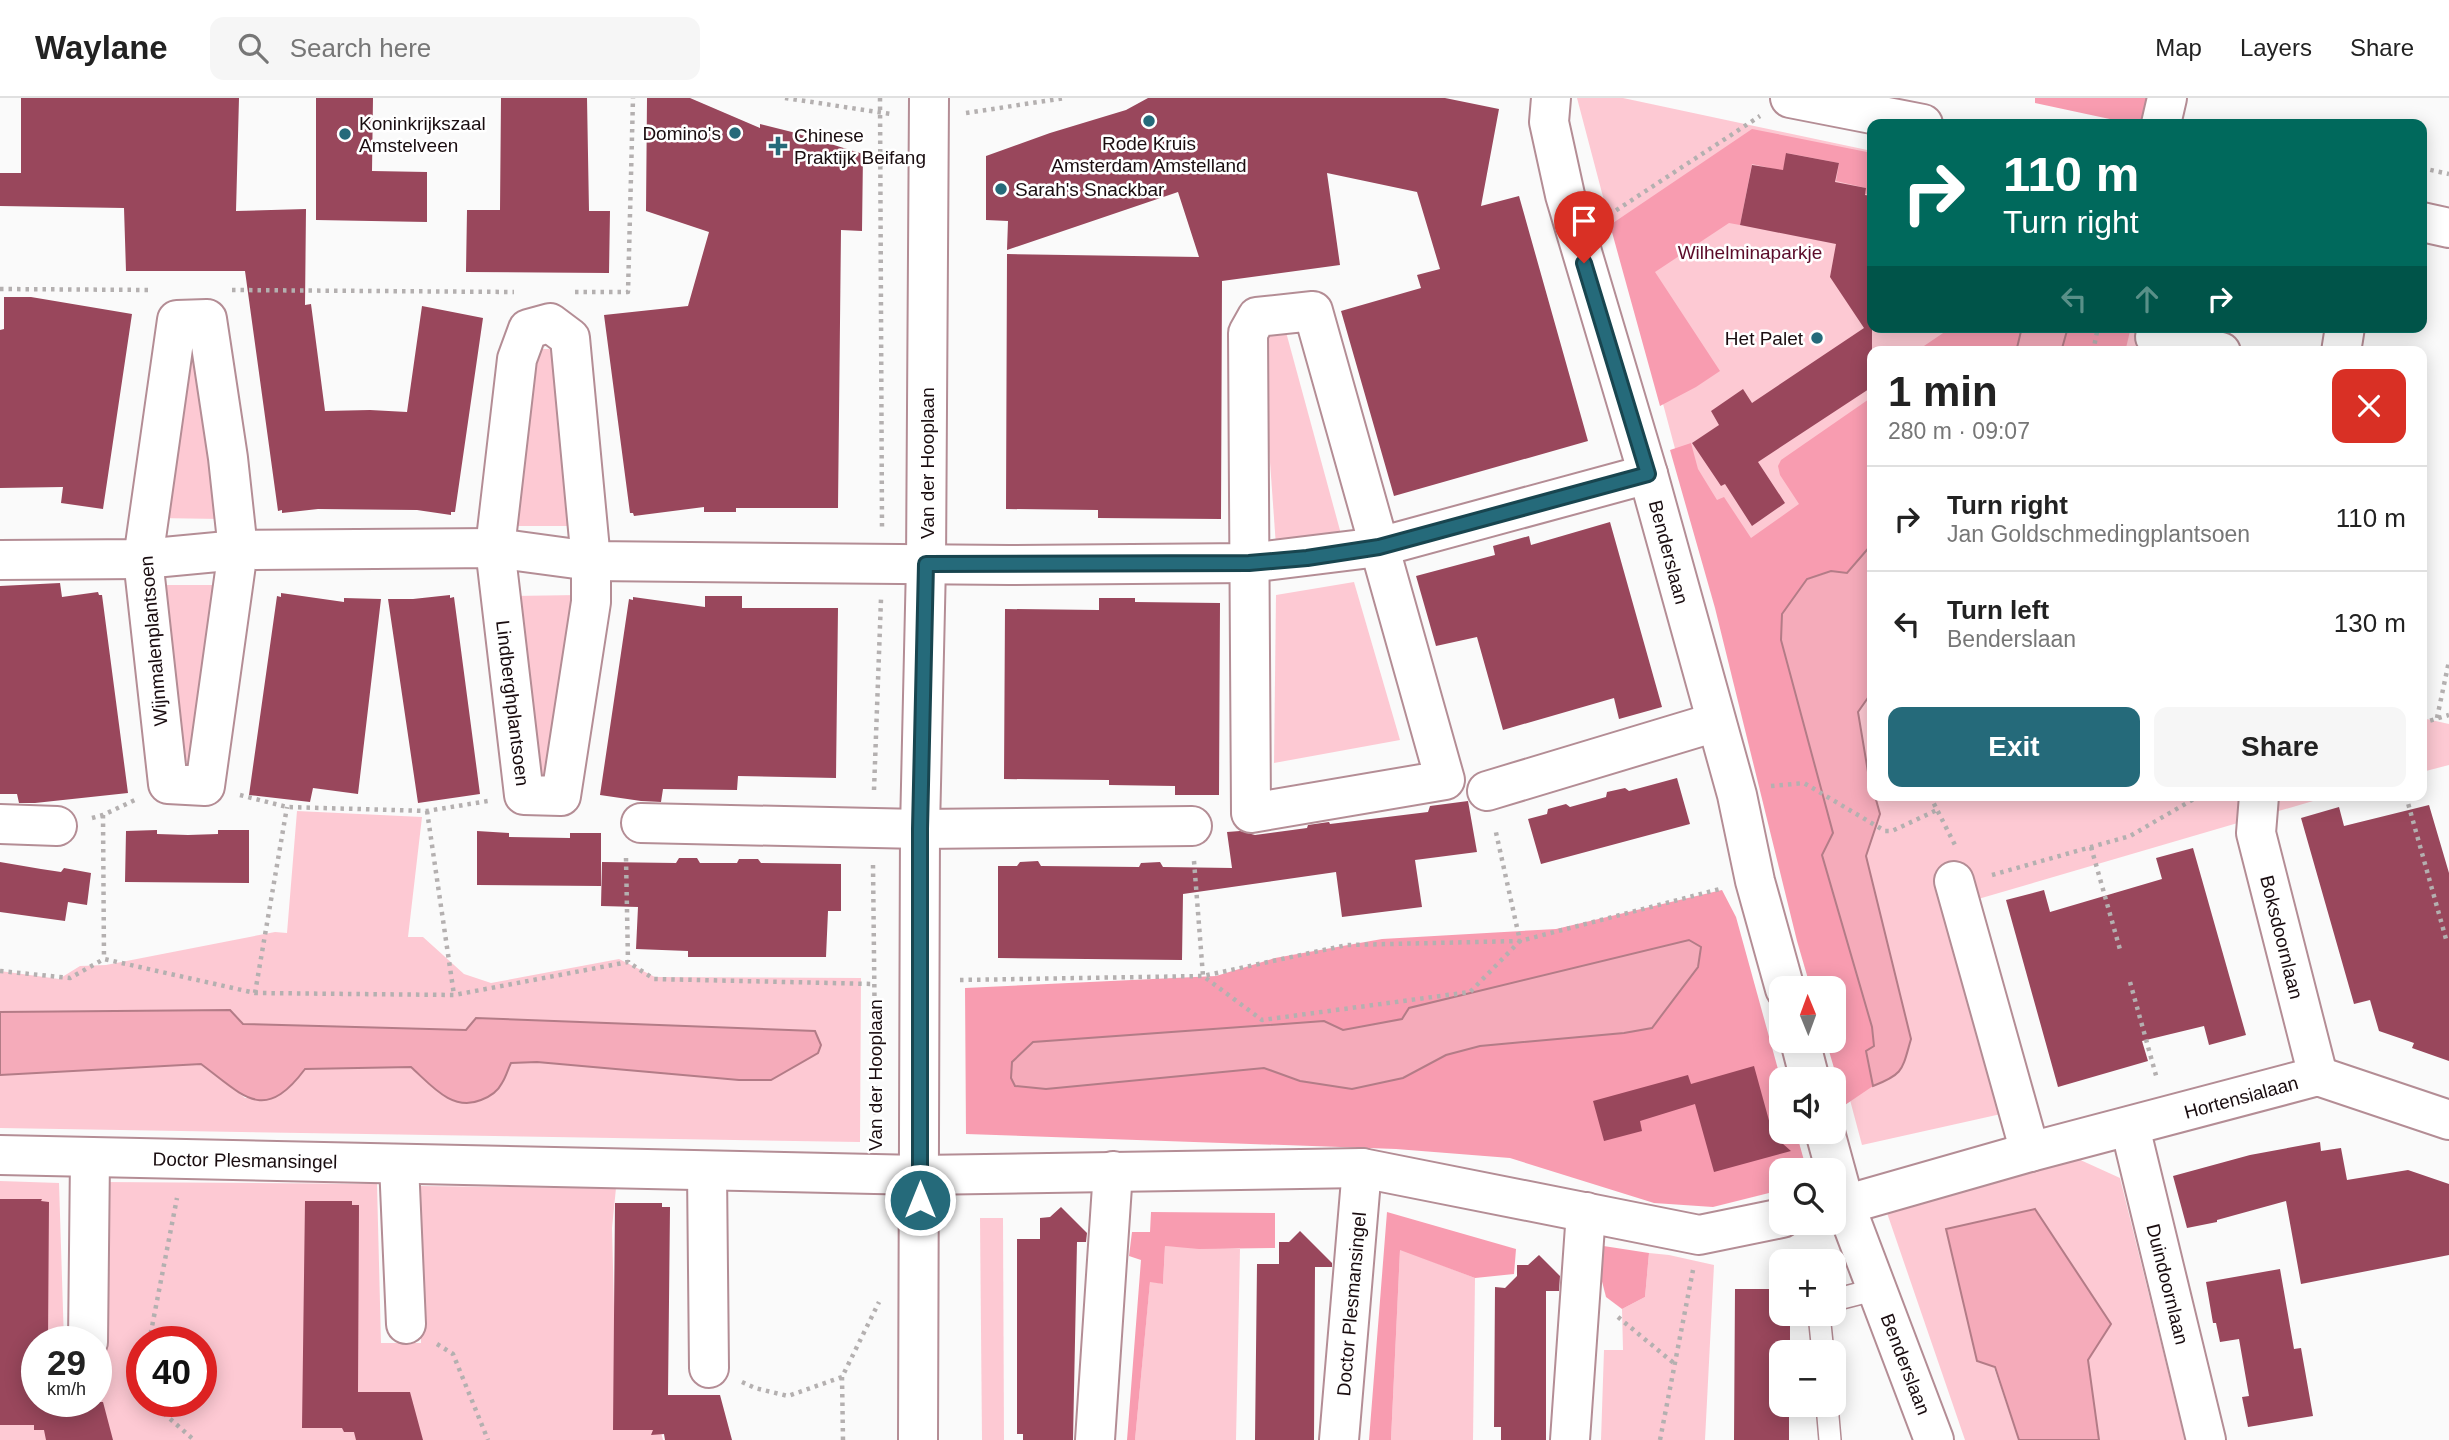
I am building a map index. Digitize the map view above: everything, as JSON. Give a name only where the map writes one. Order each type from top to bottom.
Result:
[{"type":"street","name":"Van der Hooplaan","points":[[918,1440],[920,829],[926,564],[929,98]]},
{"type":"street","name":"Benderslaan","points":[[1551,98],[1549,122],[1576,237],[1648,474],[1737,795],[1755,881],[1781,976]]},
{"type":"street","points":[[2162,119],[2167,98]]},
{"type":"street","points":[[1778,105],[1844,103],[1904,119]]},
{"type":"street","points":[[2427,223],[2449,228]]},
{"type":"street","points":[[1313,311],[1379,547],[1445,780],[1251,813],[1248,334],[1257,317],[1313,311]]},
{"type":"street","name":"Wijnmalenplantsoen","points":[[207,319],[228,458],[238,550],[187,785],[143,559],[177,320],[207,319]]},
{"type":"street","name":"Lindberghplantsoen","points":[[550,323],[570,338],[591,561],[591,602],[561,796],[524,795],[495,548],[517,359],[528,329],[550,323]]},
{"type":"street","points":[[2155,337],[2195,346]]},
{"type":"street","points":[[0,560],[143,559],[238,550],[495,548],[591,561],[882,564],[1249,563],[1379,547],[1648,474]]},
{"type":"street","points":[[1487,791],[1716,722]]},
{"type":"street","name":"Boksdoornlaan","points":[[2259,801],[2256,833],[2318,1076]]},
{"type":"street","points":[[641,823],[920,829],[1192,826]]},
{"type":"street","points":[[0,824],[57,826]]},
{"type":"street","points":[[1954,881],[2030,1152]]},
{"type":"street","name":"Hortensialaan","points":[[1846,1205],[2030,1152],[2318,1076],[2449,1120]]},
{"type":"street","name":"Duindoornlaan","points":[[2130,1127],[2206,1440]]},
{"type":"street","name":"Doctor Plesmansingel","points":[[0,1155],[920,1175],[1362,1168],[1699,1235],[1769,1221]]},
{"type":"street","points":[[88,1326],[90,1157]]},
{"type":"street","points":[[399,1164],[406,1324]]},
{"type":"street","name":"Doctor Plesmansingel","points":[[1339,1440],[1362,1168]]},
{"type":"street","points":[[707,1171],[709,1368]]},
{"type":"street","points":[[1096,1440],[1113,1171]]},
{"type":"street","points":[[1570,1440],[1586,1212]]},
{"type":"street","name":"Benderslaan","points":[[1846,1220],[1877,1289],[1934,1440]]},
{"type":"lane","name":"Benderslaan","points":[[1846,1297],[1877,1289]]},
{"type":"lane","points":[[1828,1417],[1830,1440]]},
{"type":"path","points":[[572,292],[628,292],[633,98]]},
{"type":"path","name":"Van der Hooplaan","points":[[876,1174],[873,827],[882,564],[880,98]]},
{"type":"path","points":[[1576,237],[1778,105]]},
{"type":"path","points":[[2427,169],[2449,174]]},
{"type":"path","points":[[0,289],[153,290]]},
{"type":"path","points":[[223,290],[516,292]]},
{"type":"path","points":[[2437,718],[2449,661]]},
{"type":"path","points":[[2427,721],[2449,715]]},
{"type":"path","points":[[1737,795],[1769,786],[1804,783],[1885,831],[1892,831],[1937,810]]},
{"type":"path","points":[[57,826],[103,816],[187,785],[287,807],[427,811],[524,795]]},
{"type":"path","points":[[1487,791],[1520,941]]},
{"type":"path","points":[[1932,801],[1957,849],[1954,881],[1985,877],[2130,836],[2190,801]]},
{"type":"path","points":[[2407,801],[2446,939]]},
{"type":"path","points":[[255,993],[287,807]]},
{"type":"path","points":[[427,811],[454,995]]},
{"type":"path","points":[[103,816],[104,959]]},
{"type":"path","points":[[628,962],[625,819],[641,823]]},
{"type":"path","points":[[1192,826],[1203,976],[1262,1020],[1469,992],[1520,941]]},
{"type":"path","points":[[2091,847],[2121,953]]},
{"type":"path","points":[[960,980],[1203,976],[1347,946],[1520,941],[1755,881]]},
{"type":"path","points":[[0,971],[70,978],[104,959],[255,993],[454,995],[628,962],[654,979],[875,984]]},
{"type":"path","points":[[2130,982],[2168,1116]]},
{"type":"path","points":[[152,1326],[185,1159]]},
{"type":"path","points":[[1660,1440],[1699,1235]]},
{"type":"path","points":[[1581,1286],[1676,1365]]},
{"type":"path","points":[[843,1440],[842,1377],[883,1293]]},
{"type":"path","points":[[406,1324],[453,1354],[488,1440]]},
{"type":"path","points":[[709,1368],[755,1388],[788,1395],[842,1377]]},
{"type":"path","points":[[168,1417],[194,1440]]},
{"type":"green space","name":"Wilhelminaparkje","points":[[1577,98],[1623,98],[1867,150],[1867,333],[2140,333],[2137,346],[1867,346],[1867,801],[2313,801],[1961,904],[2001,1114],[1862,1145],[1846,1085],[1846,1067],[1841,1067],[1838,1054],[1846,1054],[1846,976],[1817,976],[1611,210],[1607,212]]},
{"type":"green space","points":[[1286,332],[1341,534],[1276,546],[1261,336]]},
{"type":"green space","points":[[534,349],[550,349],[564,385],[575,526],[516,526]]},
{"type":"green space","points":[[202,354],[222,519],[156,518],[181,355]]},
{"type":"green space","points":[[1354,582],[1400,740],[1274,763],[1276,595]]},
{"type":"green space","points":[[157,585],[222,585],[200,762],[178,762]]},
{"type":"green space","points":[[578,595],[553,775],[532,777],[513,596]]},
{"type":"green space","points":[[2427,719],[2449,724],[2449,765],[2427,771]]},
{"type":"green space","points":[[297,811],[422,817],[408,937],[423,937],[464,974],[491,983],[619,959],[655,977],[861,978],[860,1142],[0,1128],[0,1075],[202,1064],[245,1098],[280,1094],[292,1086],[305,1069],[412,1067],[435,1089],[510,1063],[537,1062],[739,1080],[771,1080],[821,1045],[815,1031],[476,1018],[466,1030],[243,1024],[230,1010],[0,1012],[0,971],[59,979],[80,966],[106,965],[275,932],[287,933]]},
{"type":"green space","points":[[2076,1158],[2120,1178],[2185,1440],[2099,1440],[2088,1360],[2035,1209],[1946,1229],[2019,1440],[1965,1440],[1886,1210]]},
{"type":"green space","points":[[0,1181],[59,1183],[63,1326],[21,1326],[21,1417],[112,1417],[112,1326],[106,1326],[103,1182],[377,1184],[381,1343],[421,1343],[419,1186],[616,1188],[612,1228],[617,1425],[660,1428],[663,1440],[0,1440]]},
{"type":"green space","points":[[980,1218],[1003,1218],[1004,1440],[982,1440]]},
{"type":"green space","points":[[1165,1246],[1240,1249],[1236,1440],[1135,1440],[1150,1281],[1163,1284]]},
{"type":"green space","points":[[1400,1249],[1475,1278],[1473,1440],[1391,1440]]},
{"type":"green space","points":[[1649,1253],[1714,1265],[1705,1440],[1601,1440],[1604,1350],[1623,1350],[1622,1309],[1645,1297]]},
{"type":"shaded area","points":[[2035,98],[2147,98],[2144,119],[2110,119],[2035,103]]},
{"type":"shaded area","points":[[1752,129],[1867,152],[1867,194],[1866,188],[1836,181],[1839,163],[1787,153],[1783,171],[1752,164],[1740,225],[1729,223],[1655,272],[1720,371],[1660,406],[1610,225]]},
{"type":"shaded area","points":[[1943,333],[2021,333],[2017,346],[1924,346]]},
{"type":"shaded area","points":[[2021,333],[2066,333],[2063,346],[2017,346]]},
{"type":"shaded area","points":[[2066,333],[2130,333],[2126,346],[2063,346]]},
{"type":"shaded area","points":[[1867,400],[1867,550],[1847,573],[1831,571],[1807,579],[1782,614],[1781,640],[1833,833],[1822,855],[1872,1026],[1874,1046],[1866,1051],[1873,1086],[1846,1104],[1846,1067],[1834,1067],[1830,1054],[1846,1054],[1846,976],[1807,976],[1715,608],[1670,450],[1691,443],[1698,469],[1717,500],[1724,497],[1751,538],[1799,504],[1780,475],[1778,466],[1781,460]]},
{"type":"shaded area","points":[[1867,550],[1867,699],[1858,712],[1867,766],[1867,801],[1876,801],[1880,814],[1866,856],[1911,1039],[1900,1070],[1891,1078],[1873,1086],[1866,1051],[1874,1046],[1872,1027],[1822,855],[1833,833],[1781,640],[1782,614],[1807,579],[1831,571],[1847,573]]},
{"type":"shaded area","points":[[1722,890],[1736,917],[1769,1037],[1769,1054],[1774,1054],[1777,1067],[1769,1067],[1769,1144],[1799,1144],[1803,1158],[1769,1158],[1769,1193],[1713,1207],[1654,1203],[1510,1158],[1396,1149],[966,1134],[965,988],[1216,976],[1275,958],[1382,939],[1556,929]],"holes":[[[1689,940],[1652,1028],[1480,1046],[1446,1055],[1403,1078],[1300,1081],[1264,1068],[1047,1089],[1402,1019],[1409,1008]]]},
{"type":"shaded area","points":[[1689,940],[1701,947],[1698,967],[1652,1028],[1480,1046],[1446,1055],[1403,1078],[1352,1089],[1300,1081],[1264,1068],[1046,1089],[1015,1086],[1011,1078],[1012,1062],[1033,1042],[1324,1021],[1343,1030],[1402,1019],[1409,1008]]},
{"type":"shaded area","points":[[230,1010],[243,1024],[466,1030],[476,1018],[815,1031],[821,1045],[818,1053],[771,1080],[739,1080],[537,1062],[511,1063],[496,1091],[484,1099],[470,1103],[451,1100],[434,1089],[411,1067],[305,1069],[291,1086],[278,1096],[265,1100],[242,1094],[201,1064],[0,1075],[0,1012]]},
{"type":"shaded area","points":[[2035,1209],[2111,1324],[2088,1360],[2099,1440],[2019,1440],[1995,1367],[1977,1361],[1946,1229]]},
{"type":"shaded area","points":[[1151,1212],[1275,1213],[1275,1248],[1199,1249],[1165,1246],[1163,1284],[1150,1282],[1135,1440],[1127,1440],[1141,1260],[1129,1256],[1132,1232],[1150,1232]]},
{"type":"shaded area","points":[[1387,1212],[1516,1249],[1514,1274],[1475,1278],[1400,1250],[1391,1440],[1369,1440]]},
{"type":"shaded area","points":[[1597,1245],[1649,1253],[1645,1297],[1622,1309],[1606,1297],[1596,1258]]},
{"type":"building","points":[[21,98],[239,98],[236,211],[306,209],[305,305],[311,304],[325,411],[407,412],[422,306],[483,318],[455,512],[451,512],[451,515],[417,510],[278,511],[245,271],[126,271],[124,208],[0,206],[0,173],[21,173]]},
{"type":"building","points":[[316,98],[373,98],[372,171],[427,172],[427,222],[316,220]]},
{"type":"building","points":[[501,98],[587,98],[589,211],[610,211],[609,273],[466,272],[467,210],[500,210]]},
{"type":"building","points":[[647,98],[690,98],[760,128],[760,124],[863,154],[862,231],[841,230],[838,508],[736,508],[736,512],[704,512],[704,507],[634,516],[630,513],[604,315],[688,306],[709,232],[646,211]]},
{"type":"building","points":[[1148,98],[1445,98],[1499,109],[1481,206],[1519,196],[1588,441],[1394,496],[1341,311],[1421,288],[1417,275],[1440,269],[1417,192],[1327,173],[1340,265],[1222,281],[1221,519],[1098,518],[1098,510],[1006,509],[1007,254],[1199,257],[1178,192],[1007,250],[1008,221],[986,220],[986,156],[1126,110]]},
{"type":"building","points":[[1786,153],[1839,163],[1835,182],[1866,188],[1867,333],[1872,333],[1872,346],[1867,346],[1867,390],[1758,462],[1785,503],[1752,526],[1725,484],[1721,486],[1692,443],[1719,425],[1711,411],[1743,389],[1752,403],[1864,328],[1830,277],[1836,244],[1740,225],[1752,165],[1783,170]]},
{"type":"building","points":[[4,297],[31,297],[132,314],[103,509],[61,503],[63,487],[0,488],[0,330],[4,329]]},
{"type":"building","points":[[1610,522],[1662,707],[1619,719],[1614,698],[1503,730],[1477,637],[1436,646],[1416,576],[1495,555],[1493,546],[1529,536],[1531,545]]},
{"type":"building","points":[[60,583],[62,597],[98,592],[102,595],[128,793],[19,803],[17,794],[0,794],[0,586]]},
{"type":"building","points":[[281,593],[344,602],[344,598],[381,599],[358,794],[313,788],[310,802],[249,795],[277,596],[281,597]]},
{"type":"building","points":[[450,595],[450,598],[454,597],[480,794],[418,803],[388,599]]},
{"type":"building","points":[[705,596],[742,596],[742,608],[838,608],[836,778],[738,776],[737,790],[663,789],[661,802],[600,795],[629,599],[633,600],[633,597],[705,607]]},
{"type":"building","points":[[1099,598],[1135,598],[1135,602],[1220,603],[1219,795],[1175,795],[1175,786],[1109,785],[1109,780],[1004,779],[1005,609],[1099,610]]},
{"type":"building","points":[[1677,778],[1690,824],[1541,864],[1528,819],[1547,814],[1548,809],[1566,804],[1570,807],[1606,797],[1607,792],[1625,788],[1629,791]]},
{"type":"building","points":[[1468,801],[1477,852],[1415,860],[1422,907],[1342,917],[1336,872],[1183,894],[1182,960],[998,958],[998,866],[1017,866],[1020,862],[1038,861],[1041,866],[1139,867],[1141,863],[1160,862],[1163,867],[1232,868],[1227,832],[1240,831],[1255,835],[1307,828],[1308,825],[1329,822],[1428,812],[1430,806]]},
{"type":"building","points":[[2429,805],[2449,873],[2449,1061],[2412,1048],[2414,1043],[2379,1031],[2370,1000],[2354,1004],[2301,818],[2339,807],[2344,826]]},
{"type":"building","points":[[157,830],[157,834],[188,835],[218,834],[218,830],[249,830],[249,883],[125,882],[126,831]]},
{"type":"building","points":[[477,831],[509,833],[509,837],[570,838],[570,833],[601,833],[601,886],[477,885]]},
{"type":"building","points":[[2193,848],[2246,1035],[2209,1045],[2204,1026],[2142,1041],[2148,1061],[2058,1087],[2006,900],[2044,890],[2050,912],[2162,879],[2156,858]]},
{"type":"building","points":[[679,858],[697,858],[700,863],[737,863],[739,859],[758,859],[761,863],[841,864],[841,911],[828,911],[826,957],[688,957],[688,951],[636,949],[638,907],[601,906],[602,862],[676,863]]},
{"type":"building","points":[[0,862],[61,872],[64,868],[91,873],[87,905],[68,902],[65,921],[0,912]]},
{"type":"building","points":[[1754,1066],[1769,1120],[1769,1144],[1783,1144],[1791,1151],[1714,1172],[1695,1104],[1640,1121],[1642,1131],[1604,1141],[1593,1101],[1688,1075],[1691,1084]]},
{"type":"building","points":[[2320,1142],[2321,1151],[2341,1148],[2347,1180],[2408,1170],[2449,1184],[2449,1255],[2301,1284],[2286,1201],[2217,1222],[2187,1228],[2173,1176],[2250,1155]]},
{"type":"building","points":[[0,1199],[42,1199],[41,1201],[49,1202],[48,1326],[21,1326],[21,1417],[107,1417],[113,1440],[46,1440],[44,1430],[34,1430],[34,1425],[0,1425]]},
{"type":"building","points":[[305,1201],[352,1201],[352,1205],[359,1205],[358,1392],[410,1392],[423,1440],[356,1440],[354,1432],[344,1432],[342,1428],[302,1428]]},
{"type":"building","points":[[615,1203],[662,1203],[662,1207],[670,1207],[668,1395],[720,1395],[732,1440],[665,1440],[664,1434],[651,1435],[653,1430],[613,1430]]},
{"type":"building","points":[[1061,1207],[1087,1233],[1086,1242],[1077,1242],[1073,1440],[1023,1440],[1023,1434],[1017,1434],[1017,1239],[1040,1239],[1040,1218],[1050,1217]]},
{"type":"building","points":[[1300,1231],[1332,1263],[1332,1267],[1315,1267],[1314,1440],[1255,1440],[1257,1264],[1279,1264],[1279,1242],[1289,1242]]},
{"type":"building","points":[[1539,1255],[1560,1276],[1559,1291],[1546,1291],[1546,1440],[1501,1440],[1501,1427],[1494,1427],[1495,1287],[1505,1288],[1517,1276],[1517,1265],[1528,1265]]},
{"type":"building","points":[[2280,1269],[2294,1349],[2301,1348],[2313,1416],[2248,1427],[2242,1397],[2249,1396],[2239,1339],[2220,1342],[2216,1323],[2213,1323],[2206,1282]]},
{"type":"building","points":[[1735,1289],[1769,1289],[1769,1326],[1790,1326],[1790,1340],[1769,1340],[1769,1417],[1789,1417],[1789,1440],[1734,1440]]},
{"type":"place","name":"Rode Kruis Amsterdam Amstelland","points":[[1149,121]]},
{"type":"place","name":"Domino's","points":[[735,133]]},
{"type":"place","name":"Koninkrijkszaal Amstelveen","points":[[345,134]]},
{"type":"place","name":"Chinese Praktijk Beifang","points":[[778,146]]},
{"type":"place","name":"Sarah's Snackbar","points":[[1001,189]]},
{"type":"place","name":"Het Palet","points":[[1817,338]]},
{"type":"route","points":[[920,1200],[920,829],[926,564],[1249,563],[1307,558],[1379,547],[1648,474],[1584,263]]}]
